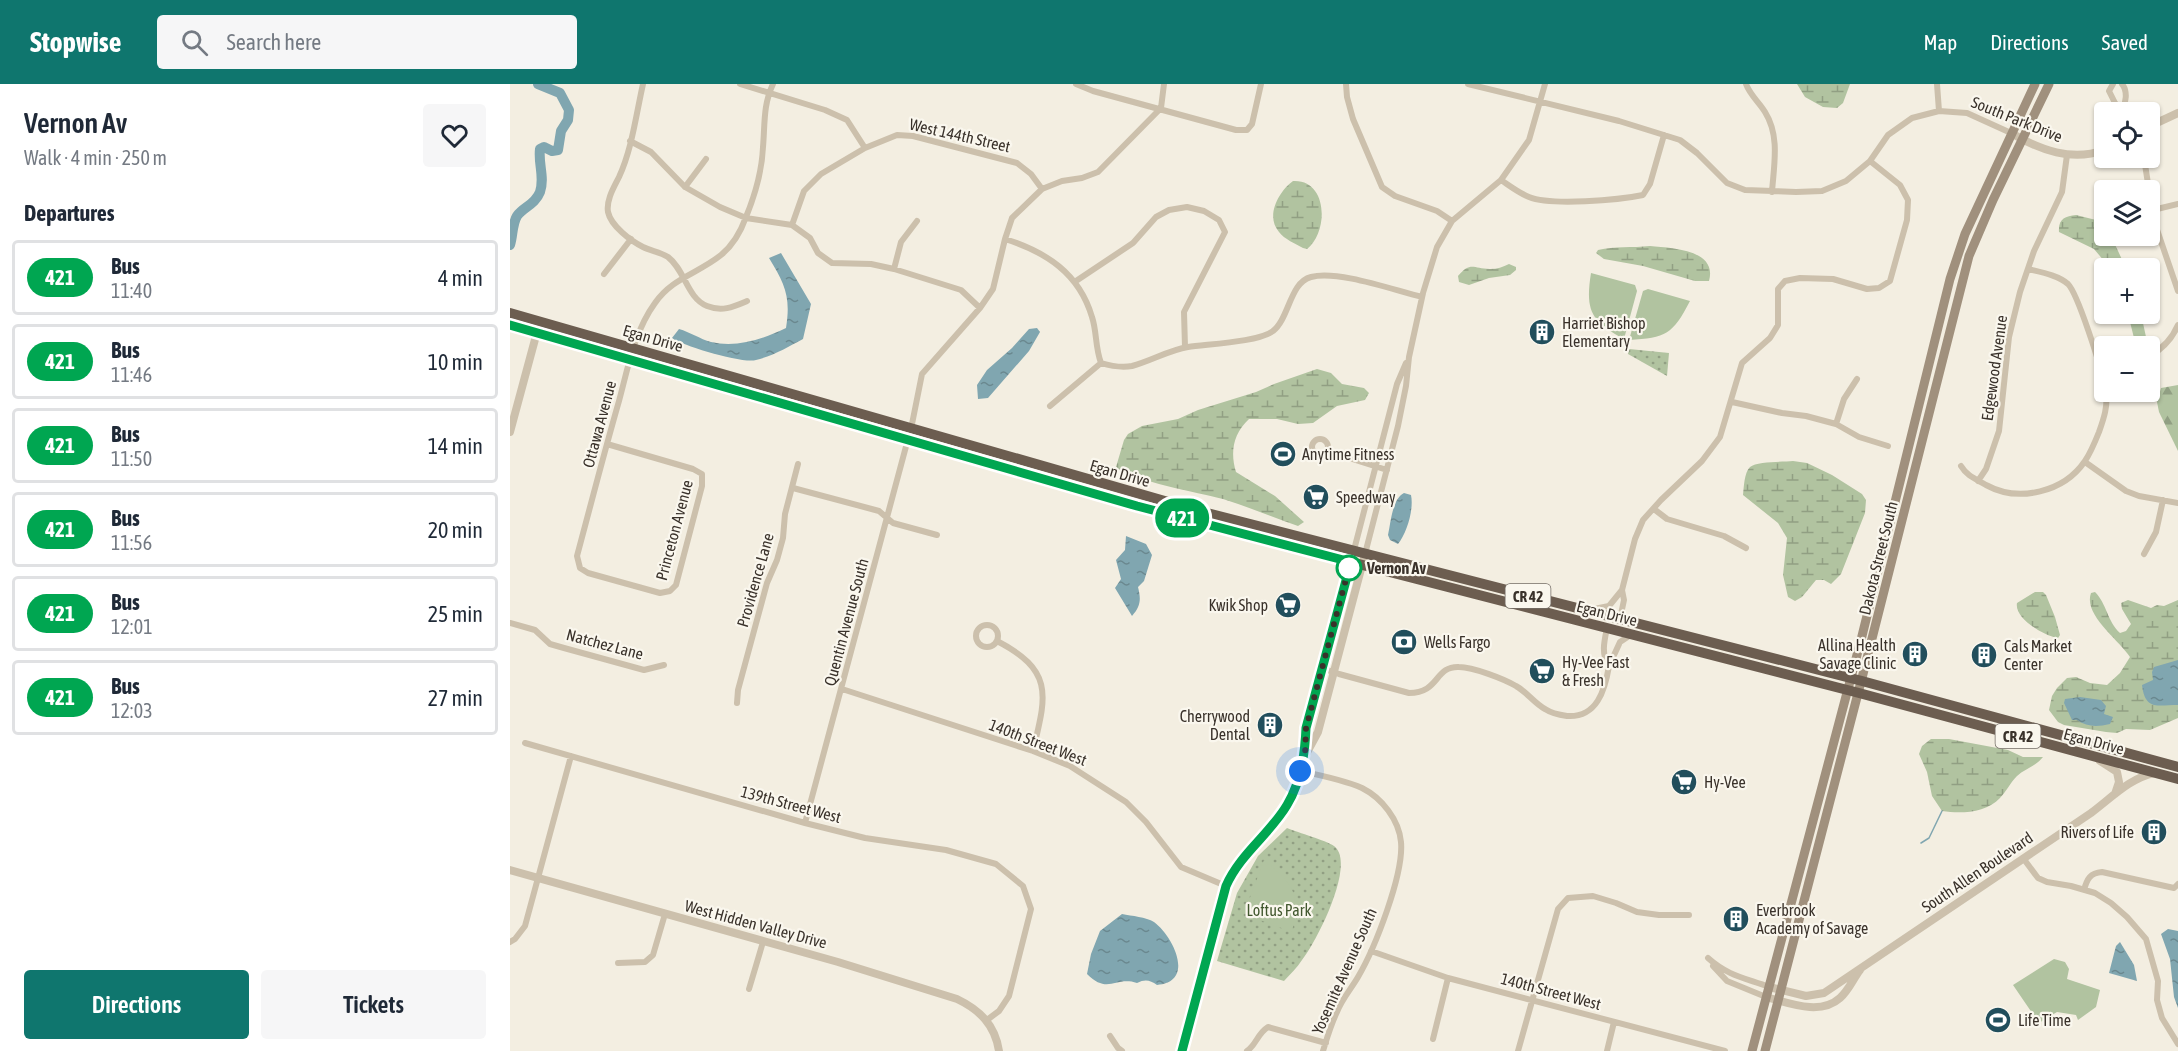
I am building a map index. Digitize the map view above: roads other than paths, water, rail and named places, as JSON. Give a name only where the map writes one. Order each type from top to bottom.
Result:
[{"type":"highway","name":"Egan Drive","points":[[510,312],[1358,558],[1613,624],[1856,680],[2178,767]]},
{"type":"highway","name":"Egan Drive","points":[[510,325],[1190,520],[1586,611],[1632,634],[2178,779]]},
{"type":"main road","name":"Dakota Street South","points":[[1856,680],[1950,279],[1965,234],[2035,84]]},
{"type":"main road","name":"Dakota Street South","points":[[1752,1051],[1853,691],[1969,256],[2049,84]]},
{"type":"main road","name":"Dakota Street South","points":[[1765,1051],[1853,691]]},
{"type":"street","points":[[643,84],[622,168],[609,197],[608,212],[615,225],[631,239],[642,247],[666,256],[678,267],[697,299],[710,308],[725,309],[747,301]]},
{"type":"street","points":[[740,84],[825,110],[846,120],[866,148],[821,174],[804,191],[792,225]]},
{"type":"street","name":"Ottawa Avenue","points":[[670,591],[660,593],[588,573],[580,568],[577,556],[630,359],[640,330],[655,303],[682,277],[722,254],[737,236],[746,218],[760,172],[764,115],[773,84]]},
{"type":"street","points":[[1076,84],[1093,91],[1236,130],[1247,130],[1252,124],[1261,84]]},
{"type":"street","points":[[1042,189],[1098,172],[1161,108],[1164,84]]},
{"type":"street","points":[[1346,84],[1353,119],[1382,187],[1395,196],[1437,211],[1452,221]]},
{"type":"street","name":"South Park Drive","points":[[1468,84],[1619,121],[1680,140],[1697,153],[1727,183],[1745,190],[1822,191],[1846,181],[1870,161],[1888,135],[1912,118],[1939,111],[1967,113],[2022,140],[2067,155],[2094,153]]},
{"type":"street","points":[[1305,756],[1306,728],[1322,668],[1387,470],[1398,426],[1409,357],[1428,271],[1437,247],[1452,221],[1501,180],[1529,140],[1545,84]]},
{"type":"street","points":[[1746,84],[1749,93],[1765,111],[1774,131],[1772,192]]},
{"type":"street","points":[[1937,84],[1939,111]]},
{"type":"street","points":[[2113,84],[2109,91],[2115,102]]},
{"type":"street","points":[[2122,84],[2125,88],[2126,102]]},
{"type":"street","points":[[2160,121],[2178,113]]},
{"type":"street","name":"West 144th Street","points":[[866,148],[897,135],[913,136],[1017,163],[1031,174],[1042,189]]},
{"type":"street","points":[[1501,180],[1530,197],[1542,201],[1597,200],[1643,195],[1650,184],[1664,135]]},
{"type":"street","points":[[630,141],[651,152],[685,187],[720,207],[746,218],[792,225],[810,238],[818,253],[832,263],[871,264],[894,269],[961,290],[980,308]]},
{"type":"street","name":"Edgewood Avenue","points":[[1978,481],[1986,469],[1999,431],[2009,337],[2028,269],[2043,230],[2062,192],[2067,155]]},
{"type":"street","points":[[685,187],[706,159]]},
{"type":"street","points":[[1586,611],[1609,606],[1622,590],[1635,539],[1643,520],[1712,450],[1732,402],[1742,363],[1770,338],[1778,325],[1779,288],[1785,281],[1800,278],[1833,279],[1867,289],[1879,288],[1890,281],[1907,220],[1908,200],[1900,185],[1870,161]]},
{"type":"street","name":"Quentin Avenue South","points":[[805,823],[888,518],[911,429],[922,374],[980,308],[993,289],[1012,218],[1042,189]]},
{"type":"street","points":[[2160,208],[2178,204]]},
{"type":"street","points":[[1076,281],[1133,243],[1156,217],[1169,210],[1187,207],[1204,211],[1219,219],[1225,232],[1184,312],[1185,347]]},
{"type":"street","points":[[894,269],[901,242],[917,221]]},
{"type":"street","points":[[2160,235],[2178,291]]},
{"type":"street","points":[[604,274],[631,239]]},
{"type":"street","points":[[1005,239],[1035,249],[1076,281],[1092,317],[1096,350],[1101,363]]},
{"type":"street","points":[[2028,269],[2058,278],[2070,287],[2094,349]]},
{"type":"street","points":[[1101,363],[1117,368],[1132,366],[1185,347],[1270,334],[1281,323],[1290,300],[1299,286],[1307,278],[1325,274],[1422,297]]},
{"type":"street","points":[[2160,349],[2178,325]]},
{"type":"street","points":[[510,432],[537,332]]},
{"type":"street","points":[[1182,1051],[1226,886],[1247,852],[1288,804],[1305,756],[1318,732],[1358,558],[1376,467],[1397,384],[1409,357]]},
{"type":"street","points":[[1050,406],[1101,363]]},
{"type":"street","points":[[1836,424],[1844,399],[1857,379]]},
{"type":"street","points":[[1732,402],[1836,424],[1859,437],[1887,446]]},
{"type":"street","points":[[1961,466],[1966,475],[1994,489],[2032,494],[2052,488],[2069,478],[2085,462],[2104,419],[2108,402]]},
{"type":"street","name":"Princeton Avenue","points":[[607,444],[693,469],[702,474],[702,486],[676,585],[670,591]]},
{"type":"street","points":[[1327,451],[1387,470]]},
{"type":"street","points":[[2085,462],[2126,491],[2178,503]]},
{"type":"street","name":"Providence Lane","points":[[737,703],[738,690],[764,594],[783,538],[786,514],[798,464]]},
{"type":"street","points":[[793,488],[879,511],[893,523],[937,535]]},
{"type":"street","points":[[2144,554],[2156,532],[2163,500]]},
{"type":"street","points":[[1654,509],[1667,519],[1724,536],[1746,548]]},
{"type":"street","points":[[1609,666],[1604,659],[1603,648],[1624,600],[1622,590]]},
{"type":"street","name":"Natchez Lane","points":[[510,623],[535,630],[550,644],[644,670],[664,665]]},
{"type":"street","points":[[1322,668],[1339,675],[1409,693],[1426,691],[1445,670],[1462,667],[1523,690],[1547,711],[1562,715],[1580,715],[1591,710],[1598,701],[1606,685],[1609,666],[1620,642],[1632,634]]},
{"type":"street","points":[[997,641],[1023,656],[1037,673],[1041,682],[1044,701],[1033,751]]},
{"type":"street","name":"140th Street West","points":[[842,689],[1033,751],[1070,766],[1101,784],[1133,808],[1181,867],[1226,886]]},
{"type":"street","name":"139th Street West","points":[[525,743],[805,823],[865,838],[946,850],[996,864],[1023,886],[1031,909],[1009,996],[999,1011],[987,1020]]},
{"type":"street","points":[[2074,751],[2104,763],[2117,772],[2120,782],[2110,798]]},
{"type":"street","points":[[510,942],[525,926],[571,756]]},
{"type":"street","name":"Yosemite Avenue South","points":[[1300,771],[1362,789],[1379,801],[1393,817],[1398,827],[1401,843],[1400,857],[1385,918],[1371,951],[1336,1013],[1323,1051]]},
{"type":"street","name":"South Allen Boulevard","points":[[1769,987],[1806,996],[1819,995],[1846,976],[1860,970],[2138,778],[2155,773]]},
{"type":"street","points":[[2023,858],[2038,878],[2095,893],[2111,903],[2146,939],[2158,981],[2157,1000],[2162,1018],[2178,1044]]},
{"type":"street","name":"West Hidden Valley Drive","points":[[510,870],[838,962],[957,999],[972,1006],[987,1020]]},
{"type":"street","points":[[2084,890],[2088,879],[2094,873],[2102,872],[2174,888],[2178,884]]},
{"type":"street","points":[[1518,1051],[1558,909],[1568,898],[1593,896],[1637,912],[1689,915]]},
{"type":"street","points":[[618,963],[645,962],[653,955],[665,914]]},
{"type":"street","points":[[749,989],[763,942]]},
{"type":"street","name":"140th Street West","points":[[1371,951],[1448,978],[1614,1022],[1694,1047],[1725,1051]]},
{"type":"street","points":[[1766,997],[1727,981],[1709,961],[1736,977],[1769,987]]},
{"type":"street","name":"South Allen Boulevard","points":[[1766,997],[1810,1007],[1833,1003],[1847,990],[1860,970]]},
{"type":"street","points":[[1432,1039],[1448,978]]},
{"type":"street","points":[[987,1020],[997,1039],[999,1051]]},
{"type":"street","points":[[1607,1051],[1614,1022]]},
{"type":"street","points":[[1247,1051],[1253,1046],[1259,1032],[1268,1027],[1326,1043]]},
{"type":"street","points":[[1110,1036],[1122,1051]]},
{"type":"water","points":[[781,253],[811,304],[803,339],[768,356],[749,361],[713,354],[672,338],[679,329],[711,342],[730,344],[759,339],[786,328],[787,299],[779,276],[769,258]]},
{"type":"water","points":[[1037,328],[1040,332],[1029,351],[988,398],[978,399],[977,385],[987,370],[1029,329]]},
{"type":"water","points":[[1404,493],[1411,495],[1412,507],[1407,527],[1398,544],[1390,540],[1388,535],[1394,505]]},
{"type":"water","points":[[1126,536],[1146,544],[1152,555],[1144,581],[1138,587],[1140,602],[1132,616],[1115,588],[1121,579],[1116,560],[1125,550]]},
{"type":"water","points":[[2178,660],[2178,705],[2159,706],[2149,703],[2142,685],[2153,680],[2154,667]]},
{"type":"water","points":[[2080,697],[2101,700],[2106,706],[2104,714],[2113,717],[2110,724],[2092,726],[2072,720],[2064,703],[2065,699]]},
{"type":"water","points":[[1122,914],[1151,920],[1168,937],[1174,947],[1178,967],[1176,976],[1169,982],[1157,985],[1150,981],[1106,984],[1094,980],[1087,974],[1091,954],[1100,931]]},
{"type":"water","points":[[2168,929],[2178,931],[2178,1008],[2174,997],[2170,959],[2161,934]]},
{"type":"water","points":[[2120,942],[2134,965],[2137,981],[2109,973],[2116,946]]},
{"type":"waterway","points":[[510,245],[517,216],[535,200],[540,192],[542,181],[540,149],[544,147],[552,151],[558,150],[561,131],[568,120],[569,110],[560,93],[538,84]]},
{"type":"waterway","points":[[1921,843],[1929,838],[1942,811]]},
{"type":"place","name":"Harriet Bishop Elementary","points":[[1542,332]]},
{"type":"place","name":"Anytime Fitness","points":[[1283,454]]},
{"type":"place","name":"Speedway","points":[[1316,497]]},
{"type":"place","name":"Vernon Av","points":[[1349,568]]},
{"type":"place","name":"Kwik Shop","points":[[1288,605]]},
{"type":"place","name":"Wells Fargo","points":[[1404,642]]},
{"type":"place","name":"Allina Health Savage Clinic","points":[[1915,654]]},
{"type":"place","name":"Cals Market Center","points":[[1984,655]]},
{"type":"place","name":"Hy-Vee Fast & Fresh","points":[[1542,671]]},
{"type":"place","name":"Cherrywood Dental","points":[[1270,725]]},
{"type":"place","name":"Hy-Vee","points":[[1684,782]]},
{"type":"place","name":"Rivers of Life","points":[[2154,832]]},
{"type":"place","name":"Everbrook Academy of Savage","points":[[1736,919]]},
{"type":"place","name":"Life Time","points":[[1998,1020]]},
{"type":"park label","name":"Loftus Park","points":[[1279,910]]}]
